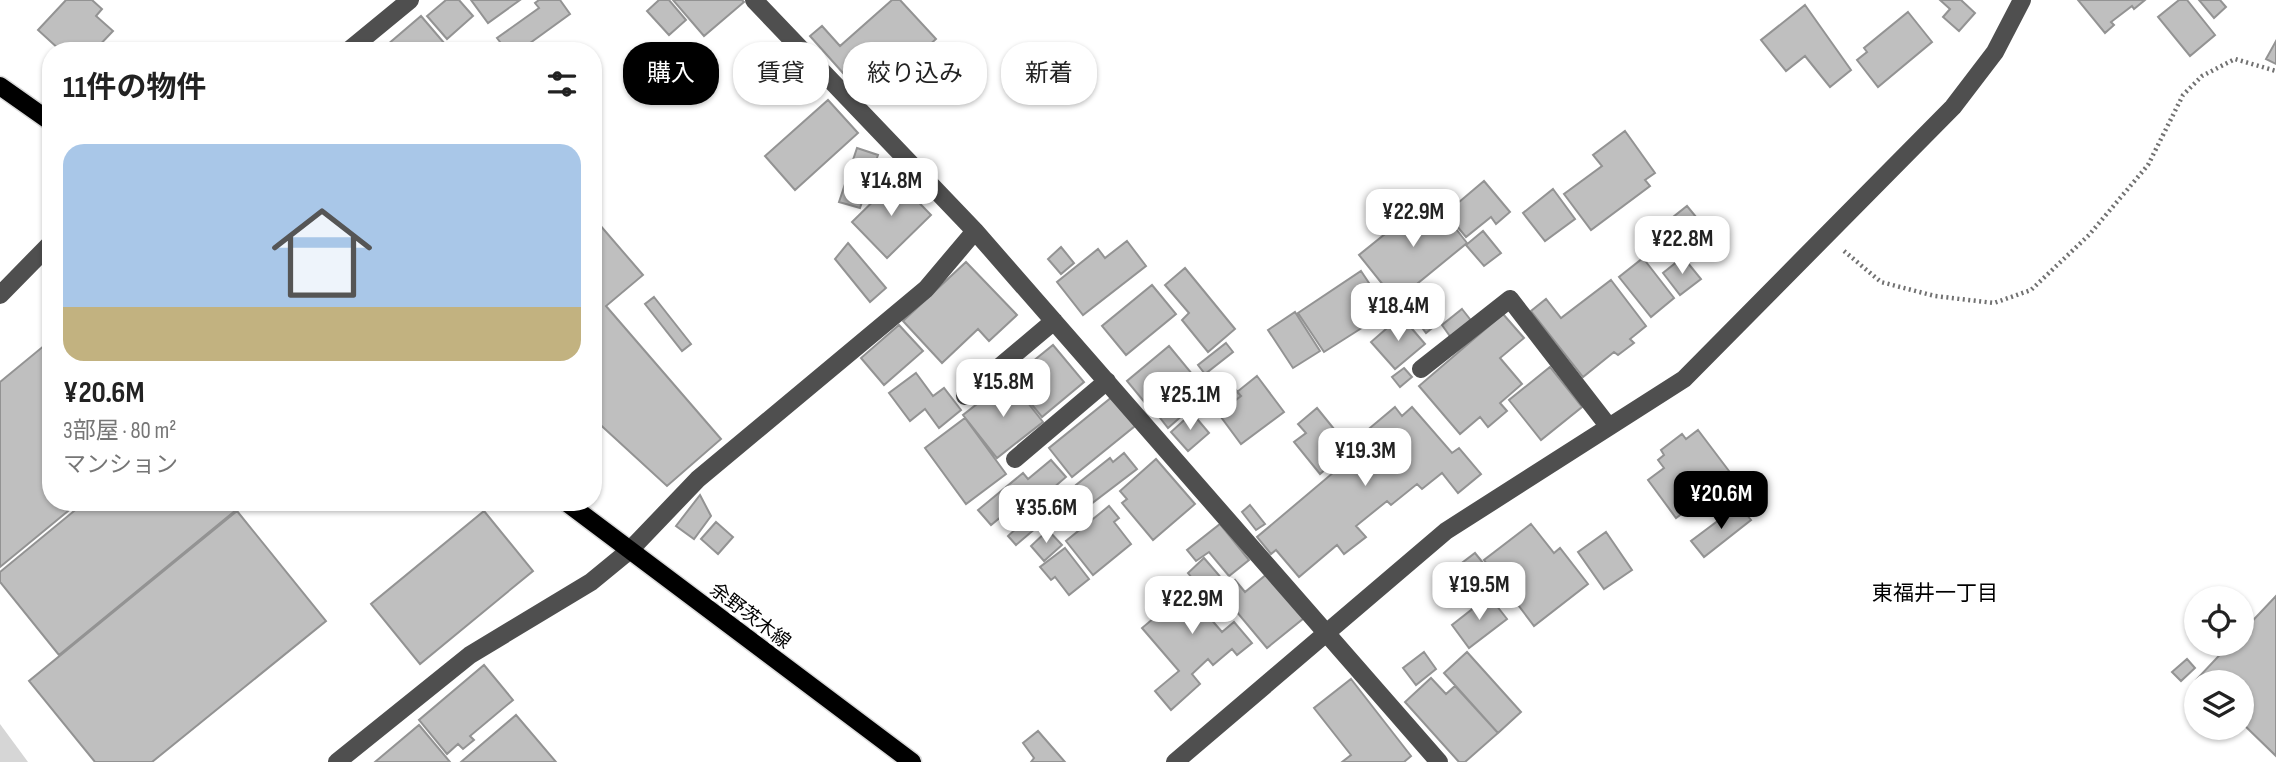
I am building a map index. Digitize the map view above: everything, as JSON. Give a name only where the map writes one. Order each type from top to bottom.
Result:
[{"type":"main road","points":[[0,86],[42,116]]},
{"type":"main road","name":"余野茨木線","points":[[577,511],[912,762]]},
{"type":"street","points":[[359,42],[410,0]]},
{"type":"street","points":[[754,0],[975,231],[1328,631],[1439,762]]},
{"type":"street","points":[[1175,762],[1446,531],[1684,379],[1953,107],[1995,52],[2022,0]]},
{"type":"street","points":[[337,762],[470,655],[591,582],[630,550],[698,479],[926,289],[975,231]]},
{"type":"street","points":[[0,295],[42,252]]},
{"type":"street","points":[[1421,369],[1510,299],[1609,427]]},
{"type":"street","points":[[965,396],[1054,321]]},
{"type":"street","points":[[1015,459],[1107,381]]},
{"type":"path","points":[[1828,235],[1858,265],[1881,282],[1935,296],[1994,303],[2031,290],[2089,235],[2148,164],[2183,95],[2202,76],[2235,59],[2276,71]]},
{"type":"shaded area","points":[[0,724],[28,762],[0,762]]},
{"type":"building","points":[[66,0],[92,0],[102,9],[96,16],[113,31],[103,42],[51,42],[38,30]]},
{"type":"building","points":[[446,0],[459,0],[473,16],[447,39],[427,16]]},
{"type":"building","points":[[471,0],[520,0],[488,23]]},
{"type":"building","points":[[539,0],[560,0],[570,14],[531,42],[500,42],[497,38],[539,8],[535,3]]},
{"type":"building","points":[[659,0],[669,0],[686,20],[669,35],[647,11]]},
{"type":"building","points":[[673,0],[742,0],[744,2],[704,36]]},
{"type":"building","points":[[892,0],[900,0],[936,39],[933,42],[845,42]]},
{"type":"building","points":[[1940,0],[1961,0],[1975,13],[1959,31],[1943,17],[1950,9]]},
{"type":"building","points":[[2078,0],[2145,0],[2111,22],[2114,25],[2105,33]]},
{"type":"building","points":[[2179,0],[2187,0],[2215,35],[2190,56],[2158,17]]},
{"type":"building","points":[[2199,0],[2220,0],[2226,7],[2214,18]]},
{"type":"building","points":[[1805,5],[1851,70],[1830,87],[1805,56],[1786,71],[1761,40]]},
{"type":"building","points":[[1908,12],[1932,42],[1878,87],[1857,60],[1867,52],[1864,48]]},
{"type":"building","points":[[421,16],[443,42],[391,42]]},
{"type":"building","points":[[822,26],[840,46],[843,43],[843,73],[829,57],[829,42],[815,42],[810,36]]},
{"type":"building","points":[[2276,41],[2276,64],[2266,59]]},
{"type":"building","points":[[829,101],[858,133],[795,190],[765,156],[822,105],[829,105]]},
{"type":"building","points":[[1625,131],[1655,173],[1645,180],[1650,186],[1591,230],[1564,194],[1602,166],[1593,155]]},
{"type":"building","points":[[857,148],[878,155],[860,208],[839,202]]},
{"type":"building","points":[[896,179],[931,215],[887,258],[852,222]]},
{"type":"building","points":[[1484,181],[1510,212],[1496,224],[1491,217],[1466,237],[1446,213]]},
{"type":"building","points":[[1553,189],[1575,219],[1545,241],[1523,213]]},
{"type":"building","points":[[1431,197],[1467,243],[1396,301],[1359,255]]},
{"type":"building","points":[[1687,206],[1697,218],[1673,237],[1663,225]]},
{"type":"building","points":[[602,227],[643,275],[606,306],[721,439],[667,486],[602,426]]},
{"type":"building","points":[[1483,231],[1501,253],[1484,266],[1466,245]]},
{"type":"building","points":[[1127,241],[1146,266],[1083,315],[1057,282],[1098,249],[1105,258]]},
{"type":"building","points":[[848,243],[886,288],[870,302],[835,259]]},
{"type":"building","points":[[1061,247],[1074,263],[1061,274],[1048,259]]},
{"type":"building","points":[[1683,257],[1701,279],[1680,295],[1663,273]]},
{"type":"building","points":[[1643,258],[1674,298],[1651,317],[1619,277]]},
{"type":"building","points":[[966,262],[1017,315],[989,341],[978,329],[942,363],[903,321]]},
{"type":"building","points":[[1185,268],[1235,329],[1208,352],[1182,320],[1189,313],[1165,285]]},
{"type":"building","points":[[1361,271],[1377,295],[1368,301],[1379,317],[1324,352],[1298,313]]},
{"type":"building","points":[[1611,280],[1646,326],[1630,339],[1634,343],[1618,355],[1614,352],[1583,377],[1531,311],[1546,299],[1561,318]]},
{"type":"building","points":[[1152,285],[1176,314],[1126,355],[1102,326]]},
{"type":"building","points":[[654,297],[691,344],[682,351],[645,304]]},
{"type":"building","points":[[1462,309],[1473,323],[1452,339],[1442,325]]},
{"type":"building","points":[[1295,312],[1320,351],[1293,368],[1268,330]]},
{"type":"building","points":[[1427,312],[1437,324],[1426,333],[1417,321]]},
{"type":"building","points":[[1503,314],[1524,338],[1500,358],[1522,384],[1500,403],[1507,411],[1488,427],[1480,417],[1460,434],[1419,386]]},
{"type":"building","points":[[1401,316],[1425,344],[1395,369],[1371,342]]},
{"type":"building","points":[[899,325],[923,351],[884,385],[861,358]]},
{"type":"building","points":[[1226,343],[1233,352],[1205,374],[1198,365]]},
{"type":"building","points":[[1053,345],[1084,382],[1042,417],[1011,379]]},
{"type":"building","points":[[1169,346],[1193,375],[1151,410],[1127,381]]},
{"type":"building","points":[[42,347],[42,511],[68,511],[0,567],[0,382]]},
{"type":"building","points":[[1550,367],[1582,407],[1541,440],[1509,400]]},
{"type":"building","points":[[1404,368],[1412,377],[1400,387],[1392,377]]},
{"type":"building","points":[[916,373],[933,396],[944,388],[961,410],[939,428],[925,409],[910,421],[889,393]]},
{"type":"building","points":[[1257,376],[1284,412],[1241,444],[1218,413],[1241,396],[1237,392]]},
{"type":"building","points":[[1009,379],[1043,422],[997,458],[963,415]]},
{"type":"building","points":[[1221,384],[1226,391],[1233,386],[1241,396],[1215,416],[1202,398]]},
{"type":"building","points":[[1188,388],[1199,401],[1168,428],[1157,414]]},
{"type":"building","points":[[1112,397],[1135,426],[1072,477],[1049,448]]},
{"type":"building","points":[[1395,407],[1402,416],[1412,407],[1452,453],[1459,448],[1481,474],[1458,493],[1442,473],[1422,489],[1417,484],[1391,505],[1387,501],[1356,526],[1366,537],[1344,554],[1337,545],[1299,577],[1276,550],[1271,554],[1257,537],[1353,456],[1346,448]]},
{"type":"building","points":[[1317,408],[1343,440],[1338,443],[1346,452],[1320,474],[1294,442],[1306,433],[1298,424]]},
{"type":"building","points":[[1192,413],[1209,433],[1188,451],[1171,432]]},
{"type":"building","points":[[965,418],[1006,474],[966,504],[925,448]]},
{"type":"building","points":[[1698,430],[1732,475],[1718,486],[1722,491],[1702,506],[1699,501],[1676,518],[1648,480],[1664,468],[1658,460],[1664,455],[1661,450],[1682,434],[1686,439]]},
{"type":"building","points":[[1124,453],[1137,469],[1091,504],[1076,485],[1110,458],[1113,462]]},
{"type":"building","points":[[1156,459],[1195,504],[1153,540],[1122,503],[1127,499],[1120,491]]},
{"type":"building","points":[[1051,460],[1066,477],[1016,520],[1008,511],[991,525],[978,510],[1023,473],[1028,479]]},
{"type":"building","points":[[1059,492],[1074,508],[1056,524],[1041,508]]},
{"type":"building","points":[[700,495],[711,516],[694,539],[676,526]]},
{"type":"building","points":[[1250,505],[1265,524],[1256,530],[1242,512]]},
{"type":"building","points":[[1739,505],[1751,520],[1704,557],[1691,541]]},
{"type":"building","points":[[1109,506],[1119,518],[1114,522],[1131,544],[1093,575],[1066,541]]},
{"type":"building","points":[[74,511],[235,511],[59,655],[0,582],[0,572]]},
{"type":"building","points":[[237,511],[326,621],[152,762],[95,762],[29,681]]},
{"type":"building","points":[[484,511],[533,571],[420,664],[371,604]]},
{"type":"building","points":[[1029,517],[1037,527],[1016,545],[1008,536]]},
{"type":"building","points":[[716,522],[733,537],[718,554],[701,539]]},
{"type":"building","points":[[1220,524],[1249,560],[1229,576],[1209,552],[1196,561],[1187,550]]},
{"type":"building","points":[[1531,524],[1554,553],[1560,548],[1588,584],[1534,626],[1484,560]]},
{"type":"building","points":[[1048,530],[1062,545],[1044,561],[1031,546]]},
{"type":"building","points":[[1606,532],[1632,570],[1604,589],[1578,552]]},
{"type":"building","points":[[1065,548],[1089,579],[1069,595],[1055,577],[1051,580],[1040,567]]},
{"type":"building","points":[[1475,553],[1501,585],[1475,605],[1450,572]]},
{"type":"building","points":[[1204,558],[1224,581],[1196,602],[1222,632],[1234,622],[1252,643],[1237,655],[1232,649],[1213,665],[1208,659],[1192,674],[1200,684],[1171,710],[1155,691],[1179,671],[1142,628],[1160,613],[1162,616],[1175,606],[1178,610],[1187,602],[1177,591],[1192,578],[1188,573]]},
{"type":"building","points":[[1267,574],[1304,618],[1267,648],[1220,592],[1235,580],[1245,592]]},
{"type":"building","points":[[1489,596],[1507,619],[1469,648],[1452,625]]},
{"type":"building","points":[[2276,596],[2276,756],[2254,735],[2254,670],[2205,670],[2219,656],[2254,656],[2254,619]]},
{"type":"building","points":[[1424,652],[1436,669],[1416,685],[1403,668]]},
{"type":"building","points":[[1467,652],[1521,712],[1498,733],[1444,673]]},
{"type":"building","points":[[2187,659],[2195,668],[2184,670],[2184,678],[2181,681],[2172,672]]},
{"type":"building","points":[[484,665],[513,700],[470,736],[474,740],[463,749],[458,744],[447,754],[419,720]]},
{"type":"building","points":[[1431,678],[1446,694],[1455,686],[1498,733],[1465,762],[1459,762],[1405,702]]},
{"type":"building","points":[[1351,679],[1411,756],[1404,762],[1342,762],[1351,755],[1314,708]]},
{"type":"building","points":[[516,715],[556,762],[461,762]]},
{"type":"building","points":[[419,725],[450,762],[375,762]]},
{"type":"building","points":[[1038,731],[1065,762],[1031,762],[1034,758],[1023,743]]},
{"type":"district","name":"東福井一丁目","points":[[1935,593]]}]
